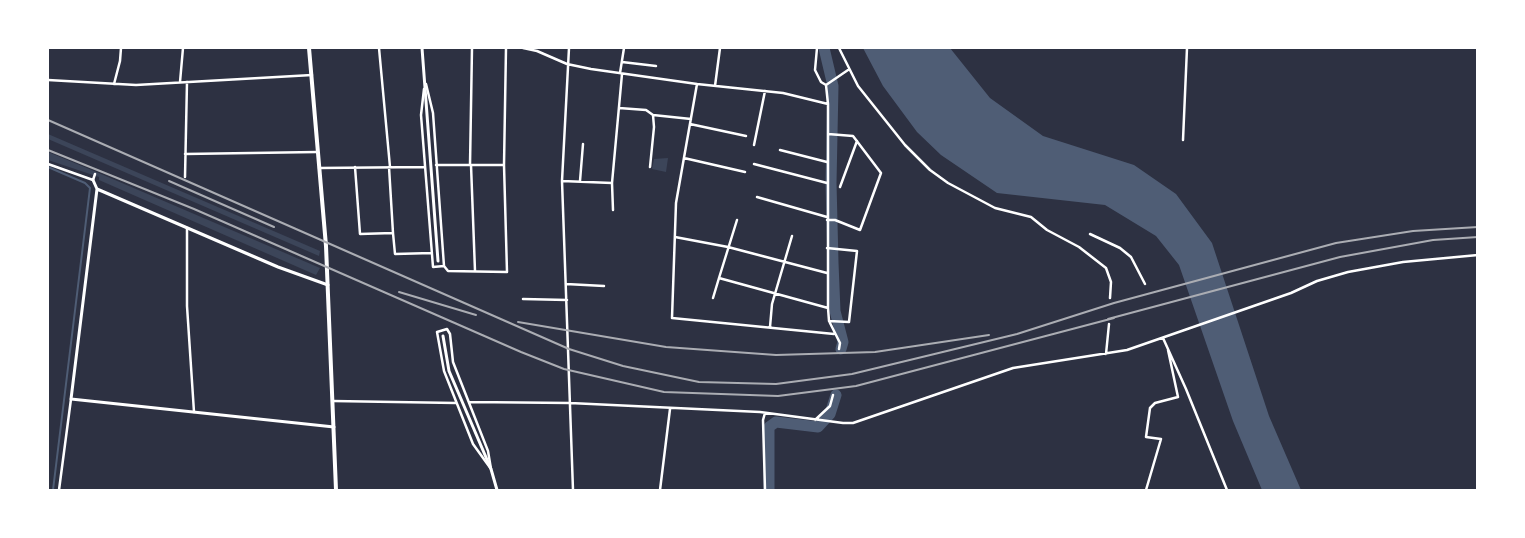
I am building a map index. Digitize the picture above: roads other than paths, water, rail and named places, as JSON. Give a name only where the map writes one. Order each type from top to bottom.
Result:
[{"type":"main road","points":[[309,48],[328,285],[336,490]]},
{"type":"street","points":[[114,84],[121,48]]},
{"type":"street","points":[[180,82],[183,48]]},
{"type":"street","points":[[379,48],[395,254],[432,254]]},
{"type":"street","points":[[422,48],[438,261]]},
{"type":"street","points":[[472,48],[470,165],[475,271]]},
{"type":"street","points":[[425,82],[433,113],[444,266],[448,270],[506,272],[504,165],[506,48]]},
{"type":"street","points":[[524,48],[537,51],[567,64],[621,74],[783,93],[828,104]]},
{"type":"street","points":[[569,48],[562,181],[573,490]]},
{"type":"street","points":[[613,210],[612,183],[624,48]]},
{"type":"street","points":[[715,86],[720,48]]},
{"type":"street","points":[[817,48],[815,70],[821,82],[826,85]]},
{"type":"street","points":[[839,48],[848,70],[858,86],[879,113],[930,170],[948,183],[995,208],[1031,217],[1047,230],[1079,246],[1106,268],[1111,282],[1110,298]]},
{"type":"street","points":[[1183,140],[1187,48]]},
{"type":"street","points":[[622,62],[656,66]]},
{"type":"street","points":[[826,85],[848,70]]},
{"type":"street","points":[[48,80],[136,86],[312,75]]},
{"type":"street","points":[[185,177],[187,82]]},
{"type":"street","points":[[425,82],[421,115],[433,267],[444,266]]},
{"type":"street","points":[[697,84],[676,203],[672,318],[834,334]]},
{"type":"street","points":[[826,85],[829,134],[827,162],[828,308],[829,320],[834,334],[840,343],[839,349]]},
{"type":"street","points":[[754,145],[765,91]]},
{"type":"street","points":[[619,108],[646,110],[653,115],[691,119]]},
{"type":"street","points":[[650,166],[654,127],[653,115]]},
{"type":"street","points":[[690,124],[746,136]]},
{"type":"street","points":[[757,197],[835,220],[860,230],[881,173],[853,136],[829,134]]},
{"type":"street","points":[[840,187],[857,141]]},
{"type":"street","points":[[580,182],[583,144]]},
{"type":"street","points":[[780,150],[827,162]]},
{"type":"street","points":[[184,154],[318,152]]},
{"type":"street","points":[[684,158],[745,172]]},
{"type":"street","points":[[48,164],[93,180]]},
{"type":"street","points":[[754,164],[827,183]]},
{"type":"street","points":[[436,165],[504,165]]},
{"type":"street","points":[[319,168],[425,166]]},
{"type":"street","points":[[355,167],[360,234],[393,232]]},
{"type":"street","points":[[59,490],[97,189],[93,180],[95,174]]},
{"type":"street","points":[[562,181],[612,183]]},
{"type":"street","points":[[97,189],[278,267],[328,285]]},
{"type":"street","points":[[714,298],[737,220]]},
{"type":"street","points":[[187,228],[187,306],[194,412]]},
{"type":"street","points":[[1090,234],[1120,248],[1132,257],[1145,284]]},
{"type":"street","points":[[770,327],[774,293],[792,236]]},
{"type":"street","points":[[674,237],[728,247],[827,273]]},
{"type":"street","points":[[828,248],[857,251],[849,322],[829,320]]},
{"type":"street","points":[[469,402],[570,403],[765,414],[853,423],[872,418],[983,376],[1013,368],[1106,354],[1163,338],[1291,293],[1317,281],[1348,272],[1403,262],[1478,255]]},
{"type":"street","points":[[719,278],[828,308]]},
{"type":"street","points":[[566,284],[604,286]]},
{"type":"street","points":[[523,299],[567,300]]},
{"type":"street","points":[[1106,354],[1109,324]]},
{"type":"street","points":[[439,330],[448,331],[453,362],[488,451],[490,469],[473,444],[449,386],[439,351],[439,330]]},
{"type":"street","points":[[443,336],[449,371],[497,490]]},
{"type":"street","points":[[1163,338],[1227,490]]},
{"type":"street","points":[[1146,490],[1161,439],[1146,437],[1150,408],[1155,403],[1178,397],[1168,350]]},
{"type":"street","points":[[815,420],[830,406],[833,395]]},
{"type":"street","points":[[71,399],[334,427]]},
{"type":"street","points":[[333,401],[456,403]]},
{"type":"street","points":[[660,490],[670,409]]},
{"type":"street","points":[[765,414],[763,420],[765,490]]},
{"type":"waterway","points":[[824,48],[833,86],[831,183],[833,263],[835,311],[843,342],[841,349]]},
{"type":"waterway","points":[[48,167],[85,183],[90,188],[53,490]]},
{"type":"waterway","points":[[769,490],[769,427],[776,422],[818,427],[830,414],[836,395]]},
{"type":"railway","points":[[48,120],[569,349],[623,366],[699,382],[776,384],[852,374],[1017,334],[1114,303],[1336,243],[1413,231],[1478,227]]},
{"type":"railway","points":[[48,150],[194,209],[564,369],[664,392],[778,396],[856,386],[1114,318]]},
{"type":"railway","points":[[169,181],[274,227]]},
{"type":"railway","points":[[1108,319],[1340,257],[1433,240],[1478,237]]},
{"type":"railway","points":[[399,292],[476,315]]},
{"type":"railway","points":[[518,322],[666,347],[776,355],[875,352],[989,335]]}]
